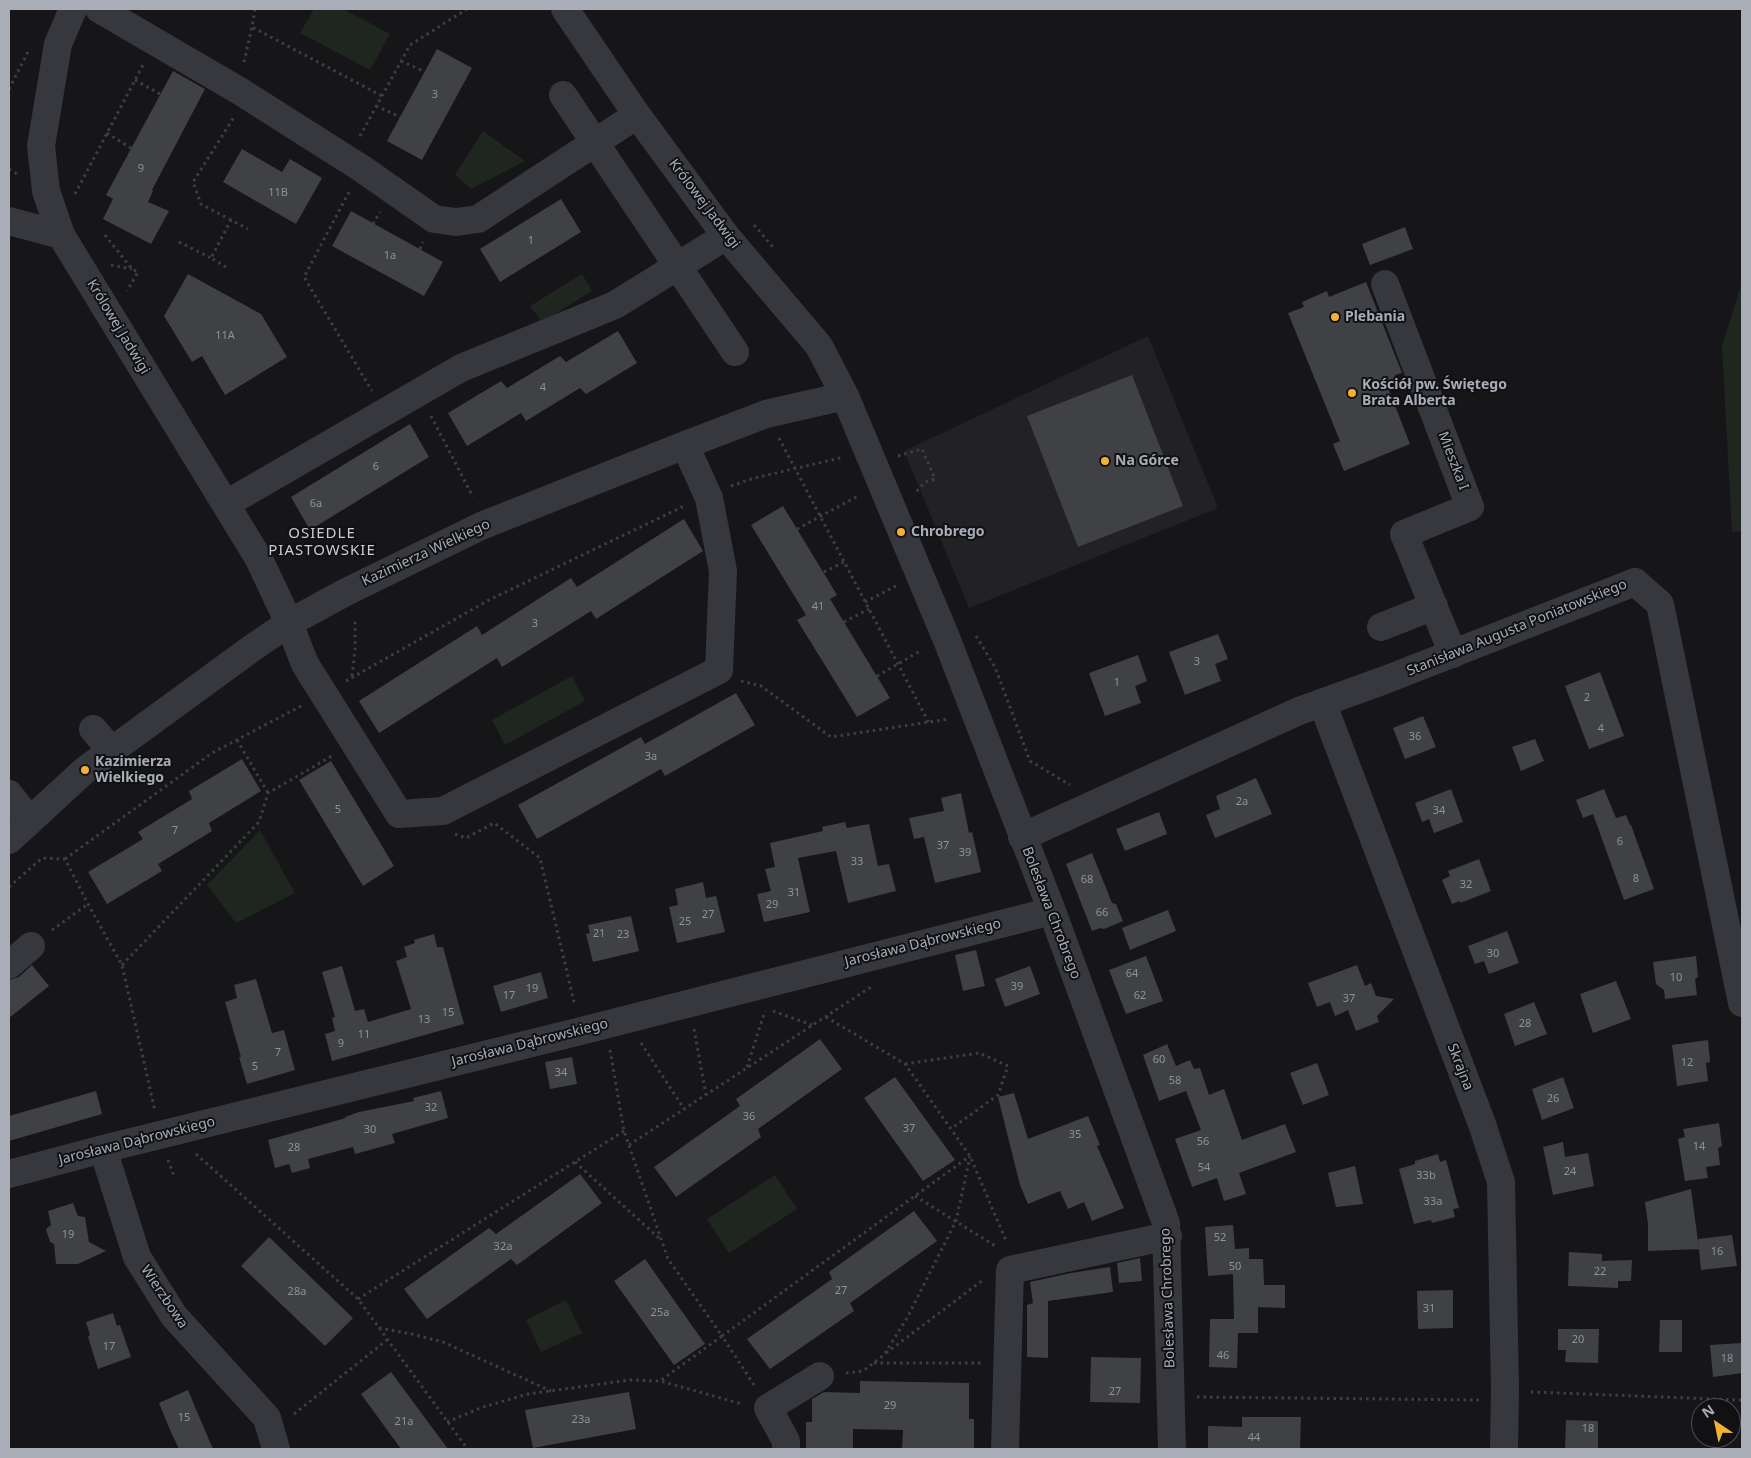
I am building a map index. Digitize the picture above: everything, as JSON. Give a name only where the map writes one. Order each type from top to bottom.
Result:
[{"type":"street","name":"Królowej Jadwigi","points":[[74,9],[58,44],[41,146],[46,191],[61,235],[259,559],[289,623],[316,699],[354,744],[399,814],[437,812]]},
{"type":"street","points":[[100,9],[243,93],[354,163],[434,219],[456,222],[478,219],[637,115]]},
{"type":"street","name":"Królowej Jadwigi","points":[[565,9],[637,115],[726,236],[819,346],[845,396]]},
{"type":"street","points":[[563,96],[735,352]]},
{"type":"street","points":[[9,221],[61,235]]},
{"type":"street","points":[[226,504],[461,368],[615,305],[726,236]]},
{"type":"street","name":"Mieszka I","points":[[1385,284],[1470,506],[1404,534],[1453,654]]},
{"type":"street","name":"Bolesława Chrobrego","points":[[845,396],[947,640],[1022,837],[1052,910],[1166,1223],[1168,1236],[1172,1449]]},
{"type":"street","name":"Kazimierza Wielkiego","points":[[9,840],[85,770],[255,646],[289,623],[346,592],[482,526],[685,445],[766,414],[845,396]]},
{"type":"street","points":[[437,812],[443,811],[719,670],[723,570],[707,495],[685,445]]},
{"type":"street","name":"Stanisława Augusta Poniatowskiego","points":[[1022,837],[1320,703],[1386,680],[1635,582],[1660,604],[1742,1003]]},
{"type":"street","points":[[1381,627],[1434,606]]},
{"type":"street","name":"Skrajna","points":[[1320,703],[1327,715],[1482,1124],[1501,1182],[1504,1449]]},
{"type":"street","points":[[92,729],[112,751]]},
{"type":"street","points":[[9,794],[30,821]]},
{"type":"street","name":"Jarosława Dąbrowskiego","points":[[9,1174],[158,1135],[604,1025],[1052,910]]},
{"type":"street","points":[[9,965],[31,946]]},
{"type":"street","name":"Wierzbowa","points":[[103,1149],[137,1257],[174,1316],[267,1418],[276,1449]]},
{"type":"street","points":[[1006,1267],[1168,1236]]},
{"type":"street","points":[[1005,1449],[1010,1270],[1006,1267]]},
{"type":"street","points":[[786,1449],[786,1442],[769,1410],[820,1376]]},
{"type":"path","points":[[248,229],[201,204],[193,182],[243,93],[255,9]]},
{"type":"path","points":[[373,392],[304,277],[354,163],[376,106],[410,45],[466,9]]},
{"type":"path","points":[[252,27],[382,96]]},
{"type":"path","points":[[82,180],[155,42]]},
{"type":"path","points":[[401,61],[425,72]]},
{"type":"path","points":[[135,80],[160,94]]},
{"type":"path","points":[[376,106],[400,117]]},
{"type":"path","points":[[107,133],[131,148]]},
{"type":"path","points":[[211,258],[231,220]]},
{"type":"path","points":[[105,235],[132,269],[138,272],[123,296]]},
{"type":"path","points":[[179,242],[226,267]]},
{"type":"path","points":[[419,393],[472,497]]},
{"type":"path","points":[[775,430],[929,723]]},
{"type":"path","points":[[9,887],[42,858],[66,859],[212,753],[316,699],[489,600],[707,495],[751,479],[796,470],[848,456],[851,447],[864,442]]},
{"type":"path","points":[[897,457],[922,449],[930,465],[935,479],[926,482],[913,495]]},
{"type":"path","points":[[797,529],[882,484]]},
{"type":"path","points":[[824,572],[844,562]]},
{"type":"path","points":[[865,602],[891,588],[920,578]]},
{"type":"path","points":[[844,622],[869,609]]},
{"type":"path","points":[[352,677],[356,633],[355,616]]},
{"type":"path","points":[[971,628],[995,667],[1030,761],[1075,788]]},
{"type":"path","points":[[877,676],[922,650],[947,640]]},
{"type":"path","points":[[719,670],[731,679],[761,686],[831,737],[953,718]]},
{"type":"path","points":[[236,740],[268,793]]},
{"type":"path","points":[[122,965],[259,822],[268,793],[354,744]]},
{"type":"path","points":[[437,812],[456,836],[466,838],[494,823],[540,858],[604,1025],[624,1131],[668,1259],[722,1336],[769,1410]]},
{"type":"path","points":[[66,859],[88,904],[122,965],[158,1123],[158,1135],[164,1146],[198,1155],[358,1299],[466,1449]]},
{"type":"path","points":[[31,946],[88,904]]},
{"type":"path","points":[[629,1145],[875,985],[878,955]]},
{"type":"path","points":[[689,1003],[706,1095]]},
{"type":"path","points":[[747,1068],[766,1008],[812,1025]]},
{"type":"path","points":[[826,1016],[905,1064],[952,1128],[970,1156],[1006,1267]]},
{"type":"path","points":[[604,1025],[684,1109]]},
{"type":"path","points":[[905,1064],[979,1053],[1008,1066],[998,1095],[952,1128]]},
{"type":"path","points":[[358,1299],[624,1131]]},
{"type":"path","points":[[660,1381],[970,1156]]},
{"type":"path","points":[[884,1355],[907,1318],[956,1221],[970,1156]]},
{"type":"path","points":[[575,1162],[662,1240]]},
{"type":"path","points":[[915,1196],[956,1221],[1006,1267]]},
{"type":"path","points":[[820,1376],[863,1371],[1006,1267]]},
{"type":"path","points":[[378,1328],[443,1342],[551,1391]]},
{"type":"path","points":[[291,1417],[387,1340]]},
{"type":"path","points":[[873,1363],[1007,1363]]},
{"type":"path","points":[[447,1422],[483,1407],[528,1394],[630,1380],[660,1381],[769,1410]]},
{"type":"path","points":[[1538,1392],[1742,1400]]},
{"type":"path","points":[[1197,1397],[1504,1400]]},
{"type":"shaded area","points":[[314,9],[343,9],[390,34],[370,70],[300,33]]},
{"type":"shaded area","points":[[483,131],[525,161],[471,189],[455,175]]},
{"type":"shaded area","points":[[582,274],[592,291],[542,322],[530,306]]},
{"type":"shaded area","points":[[1742,282],[1742,531],[1732,532],[1722,346]]},
{"type":"shaded area","points":[[1148,336],[1218,508],[969,608],[904,451]]},
{"type":"shaded area","points":[[572,676],[585,701],[505,745],[492,720]]},
{"type":"shaded area","points":[[260,830],[295,893],[236,923],[207,885]]},
{"type":"shaded area","points":[[775,1175],[797,1209],[729,1253],[707,1219]]},
{"type":"shaded area","points":[[566,1300],[582,1333],[541,1352],[526,1320]]},
{"type":"building","points":[[437,49],[472,68],[422,160],[387,141]]},
{"type":"building","points":[[173,71],[205,89],[152,190],[148,202],[169,211],[151,244],[103,219],[113,199],[106,195]]},
{"type":"building","points":[[242,149],[282,172],[290,159],[322,178],[296,224],[223,182]]},
{"type":"building","points":[[561,199],[581,232],[500,282],[480,249]]},
{"type":"building","points":[[351,211],[443,262],[424,296],[332,246]]},
{"type":"building","points":[[1405,227],[1413,249],[1370,265],[1362,244]]},
{"type":"building","points":[[188,274],[261,314],[287,357],[225,395],[202,356],[192,362],[164,316]]},
{"type":"building","name":"Kościół pw. Świętego Brata Alberta","points":[[1366,282],[1402,373],[1395,375],[1398,381],[1387,385],[1410,444],[1344,471],[1333,444],[1340,441],[1288,313],[1304,307],[1302,302],[1327,291],[1329,297]]},
{"type":"building","points":[[618,331],[637,363],[586,394],[580,388],[526,421],[521,413],[467,446],[448,413],[501,381],[507,388],[560,356],[566,362]]},
{"type":"building","name":"Na Górce","points":[[1132,375],[1183,506],[1078,547],[1027,416]]},
{"type":"building","points":[[410,424],[429,457],[310,530],[291,497]]},
{"type":"building","points":[[783,506],[837,595],[830,599],[890,698],[857,717],[797,620],[806,615],[751,525]]},
{"type":"building","points":[[684,519],[703,551],[596,619],[591,611],[502,667],[497,658],[379,733],[359,701],[477,626],[482,635],[571,578],[577,587]]},
{"type":"building","points":[[1218,634],[1228,659],[1215,664],[1221,681],[1185,695],[1169,652]]},
{"type":"building","points":[[1138,655],[1147,681],[1135,686],[1141,703],[1105,716],[1089,673]]},
{"type":"building","points":[[1600,672],[1624,736],[1589,749],[1565,686]]},
{"type":"building","points":[[736,693],[755,725],[665,776],[661,769],[537,839],[518,805],[641,737],[645,744]]},
{"type":"building","points":[[1423,716],[1436,747],[1405,759],[1393,728]]},
{"type":"building","points":[[1535,739],[1544,761],[1521,771],[1512,747]]},
{"type":"building","points":[[242,759],[261,791],[209,823],[212,831],[158,864],[162,871],[107,904],[88,872],[143,839],[138,832],[192,799],[189,791]]},
{"type":"building","points":[[331,761],[394,866],[363,886],[299,780]]},
{"type":"building","points":[[1256,778],[1272,814],[1215,838],[1206,815],[1220,809],[1216,796]]},
{"type":"building","points":[[1451,789],[1463,822],[1434,833],[1429,819],[1422,822],[1415,803]]},
{"type":"building","points":[[1604,789],[1616,818],[1626,815],[1631,825],[1654,889],[1624,900],[1593,814],[1583,818],[1576,800]]},
{"type":"building","points":[[961,793],[969,833],[972,832],[981,872],[935,883],[924,837],[914,839],[909,818],[944,811],[941,798]]},
{"type":"building","points":[[1159,812],[1167,834],[1125,851],[1116,829]]},
{"type":"building","points":[[845,822],[847,828],[869,824],[878,866],[889,864],[896,891],[848,903],[836,851],[798,858],[810,912],[764,922],[757,894],[771,891],[765,869],[775,867],[770,843],[823,831],[822,827]]},
{"type":"building","points":[[1092,853],[1112,903],[1116,904],[1123,921],[1104,929],[1100,928],[1092,931],[1066,864]]},
{"type":"building","points":[[1479,859],[1491,891],[1460,903],[1460,901],[1452,904],[1442,880],[1450,876],[1448,871]]},
{"type":"building","points":[[703,882],[706,898],[716,896],[725,932],[677,943],[669,907],[678,905],[675,889]]},
{"type":"building","points":[[1168,910],[1176,931],[1130,950],[1122,928]]},
{"type":"building","points":[[631,916],[639,951],[593,962],[586,934],[590,933],[588,925]]},
{"type":"building","points":[[1507,931],[1519,963],[1489,974],[1484,961],[1475,964],[1468,946]]},
{"type":"building","points":[[434,934],[437,947],[443,947],[464,1024],[332,1061],[325,1034],[335,1031],[332,1018],[335,1017],[322,972],[342,966],[355,1011],[364,1009],[368,1022],[411,1009],[396,961],[407,957],[404,947],[415,943],[414,940]]},
{"type":"building","points":[[976,950],[985,986],[963,991],[955,955]]},
{"type":"building","points":[[1146,956],[1163,1001],[1126,1014],[1109,970]]},
{"type":"building","points":[[1696,956],[1698,977],[1695,979],[1697,995],[1665,999],[1664,990],[1656,984],[1653,962]]},
{"type":"building","points":[[32,965],[49,986],[9,1018],[9,980],[19,977]]},
{"type":"building","points":[[1357,965],[1365,986],[1371,983],[1376,996],[1394,999],[1377,1016],[1379,1022],[1356,1031],[1348,1010],[1335,1016],[1330,1002],[1317,1007],[1308,983]]},
{"type":"building","points":[[1030,966],[1040,994],[1005,1007],[995,979]]},
{"type":"building","points":[[541,972],[548,998],[501,1012],[493,986]]},
{"type":"building","points":[[256,979],[272,1033],[284,1030],[295,1070],[247,1084],[225,1002],[237,998],[234,985]]},
{"type":"building","points":[[1616,981],[1631,1019],[1593,1033],[1580,994]]},
{"type":"building","points":[[1534,1002],[1547,1034],[1515,1046],[1504,1014]]},
{"type":"building","points":[[820,1039],[842,1069],[758,1129],[761,1137],[676,1197],[654,1167],[740,1106],[736,1099]]},
{"type":"building","points":[[1708,1040],[1710,1062],[1706,1063],[1708,1081],[1677,1086],[1672,1045]]},
{"type":"building","points":[[1167,1044],[1176,1066],[1190,1060],[1194,1069],[1200,1068],[1209,1095],[1224,1089],[1242,1140],[1285,1124],[1296,1152],[1239,1173],[1246,1194],[1224,1201],[1217,1178],[1192,1187],[1175,1139],[1201,1130],[1186,1091],[1159,1101],[1143,1055]]},
{"type":"building","points":[[572,1057],[577,1084],[550,1089],[545,1062]]},
{"type":"building","points":[[1317,1063],[1329,1095],[1303,1105],[1290,1073]]},
{"type":"building","points":[[895,1077],[955,1160],[923,1181],[864,1098]]},
{"type":"building","points":[[1563,1077],[1574,1108],[1542,1120],[1532,1089]]},
{"type":"building","points":[[96,1091],[102,1114],[9,1141],[9,1116]]},
{"type":"building","points":[[441,1091],[448,1118],[392,1134],[395,1143],[355,1154],[353,1147],[308,1159],[310,1168],[292,1173],[289,1164],[275,1168],[268,1140],[346,1118],[359,1112],[414,1101],[413,1098]]},
{"type":"building","points":[[1014,1093],[1028,1139],[1088,1116],[1100,1145],[1097,1146],[1124,1208],[1092,1221],[1084,1202],[1068,1209],[1060,1191],[1028,1204],[1020,1185],[998,1097]]},
{"type":"building","points":[[1719,1123],[1722,1146],[1718,1148],[1720,1165],[1706,1167],[1708,1178],[1685,1181],[1678,1139],[1685,1137],[1683,1129]]},
{"type":"building","points":[[1563,1142],[1565,1157],[1588,1153],[1594,1186],[1553,1195],[1543,1147]]},
{"type":"building","points":[[1438,1154],[1440,1162],[1446,1160],[1459,1208],[1453,1209],[1455,1217],[1432,1223],[1431,1220],[1414,1224],[1399,1169],[1415,1164],[1415,1161]]},
{"type":"building","points":[[1355,1166],[1363,1204],[1336,1207],[1328,1173]]},
{"type":"building","points":[[580,1174],[602,1203],[517,1265],[511,1259],[427,1319],[404,1289],[489,1228],[496,1234]]},
{"type":"building","points":[[1691,1189],[1699,1249],[1648,1251],[1648,1224],[1645,1202]]},
{"type":"building","points":[[73,1203],[78,1216],[85,1217],[89,1242],[106,1251],[78,1264],[56,1264],[54,1244],[50,1242],[46,1229],[51,1225],[48,1211]]},
{"type":"building","points":[[914,1211],[937,1241],[850,1303],[854,1311],[770,1369],[747,1339],[832,1279],[829,1272]]},
{"type":"building","points":[[1233,1225],[1235,1249],[1249,1248],[1249,1259],[1263,1259],[1264,1285],[1285,1285],[1285,1308],[1258,1307],[1258,1333],[1238,1333],[1237,1368],[1209,1367],[1210,1319],[1234,1319],[1233,1274],[1208,1276],[1205,1227]]},
{"type":"building","points":[[1732,1235],[1737,1266],[1701,1270],[1698,1239]]},
{"type":"building","points":[[269,1237],[353,1318],[325,1346],[241,1266]]},
{"type":"building","points":[[1569,1252],[1602,1254],[1602,1261],[1632,1260],[1631,1281],[1618,1281],[1618,1288],[1568,1286]]},
{"type":"building","points":[[1140,1258],[1142,1281],[1119,1283],[1117,1263]]},
{"type":"building","points":[[645,1259],[705,1344],[674,1365],[614,1281]]},
{"type":"building","points":[[1110,1267],[1113,1292],[1048,1301],[1048,1358],[1027,1357],[1027,1305],[1033,1303],[1030,1282]]},
{"type":"building","points":[[1453,1290],[1453,1328],[1418,1329],[1417,1291]]},
{"type":"building","points":[[113,1313],[117,1326],[120,1325],[131,1357],[98,1369],[88,1337],[90,1335],[86,1322]]},
{"type":"building","points":[[1660,1320],[1682,1320],[1682,1352],[1659,1352]]},
{"type":"building","points":[[1558,1329],[1599,1329],[1598,1363],[1565,1362],[1566,1350],[1558,1350]]},
{"type":"building","points":[[1742,1343],[1742,1373],[1713,1377],[1710,1345]]},
{"type":"building","points":[[1091,1357],[1141,1358],[1140,1403],[1090,1402]]},
{"type":"building","points":[[391,1372],[448,1449],[401,1449],[361,1394]]},
{"type":"building","points":[[860,1381],[969,1383],[969,1419],[974,1419],[974,1449],[902,1449],[903,1430],[853,1429],[853,1449],[806,1449],[806,1422],[812,1422],[812,1399],[824,1392],[860,1393]]},
{"type":"building","points":[[188,1390],[213,1449],[179,1449],[170,1430],[159,1403]]},
{"type":"building","points":[[629,1392],[636,1429],[533,1448],[525,1410]]},
{"type":"building","points":[[1242,1417],[1301,1417],[1300,1449],[1208,1449],[1208,1426],[1242,1427]]},
{"type":"building","points":[[1566,1420],[1598,1421],[1598,1449],[1565,1449]]},
{"type":"place","name":"Plebania","points":[[1335,317]]},
{"type":"place","name":"Kościół pw. Świętego Brata Alberta","points":[[1352,393]]},
{"type":"place","name":"Na Górce","points":[[1105,461]]},
{"type":"place","name":"Chrobrego","points":[[901,532]]},
{"type":"place","name":"Kazimierza Wielkiego","points":[[85,770]]},
{"type":"district","name":"OSIEDLE PIASTOWSKIE","points":[[322,542]]}]
